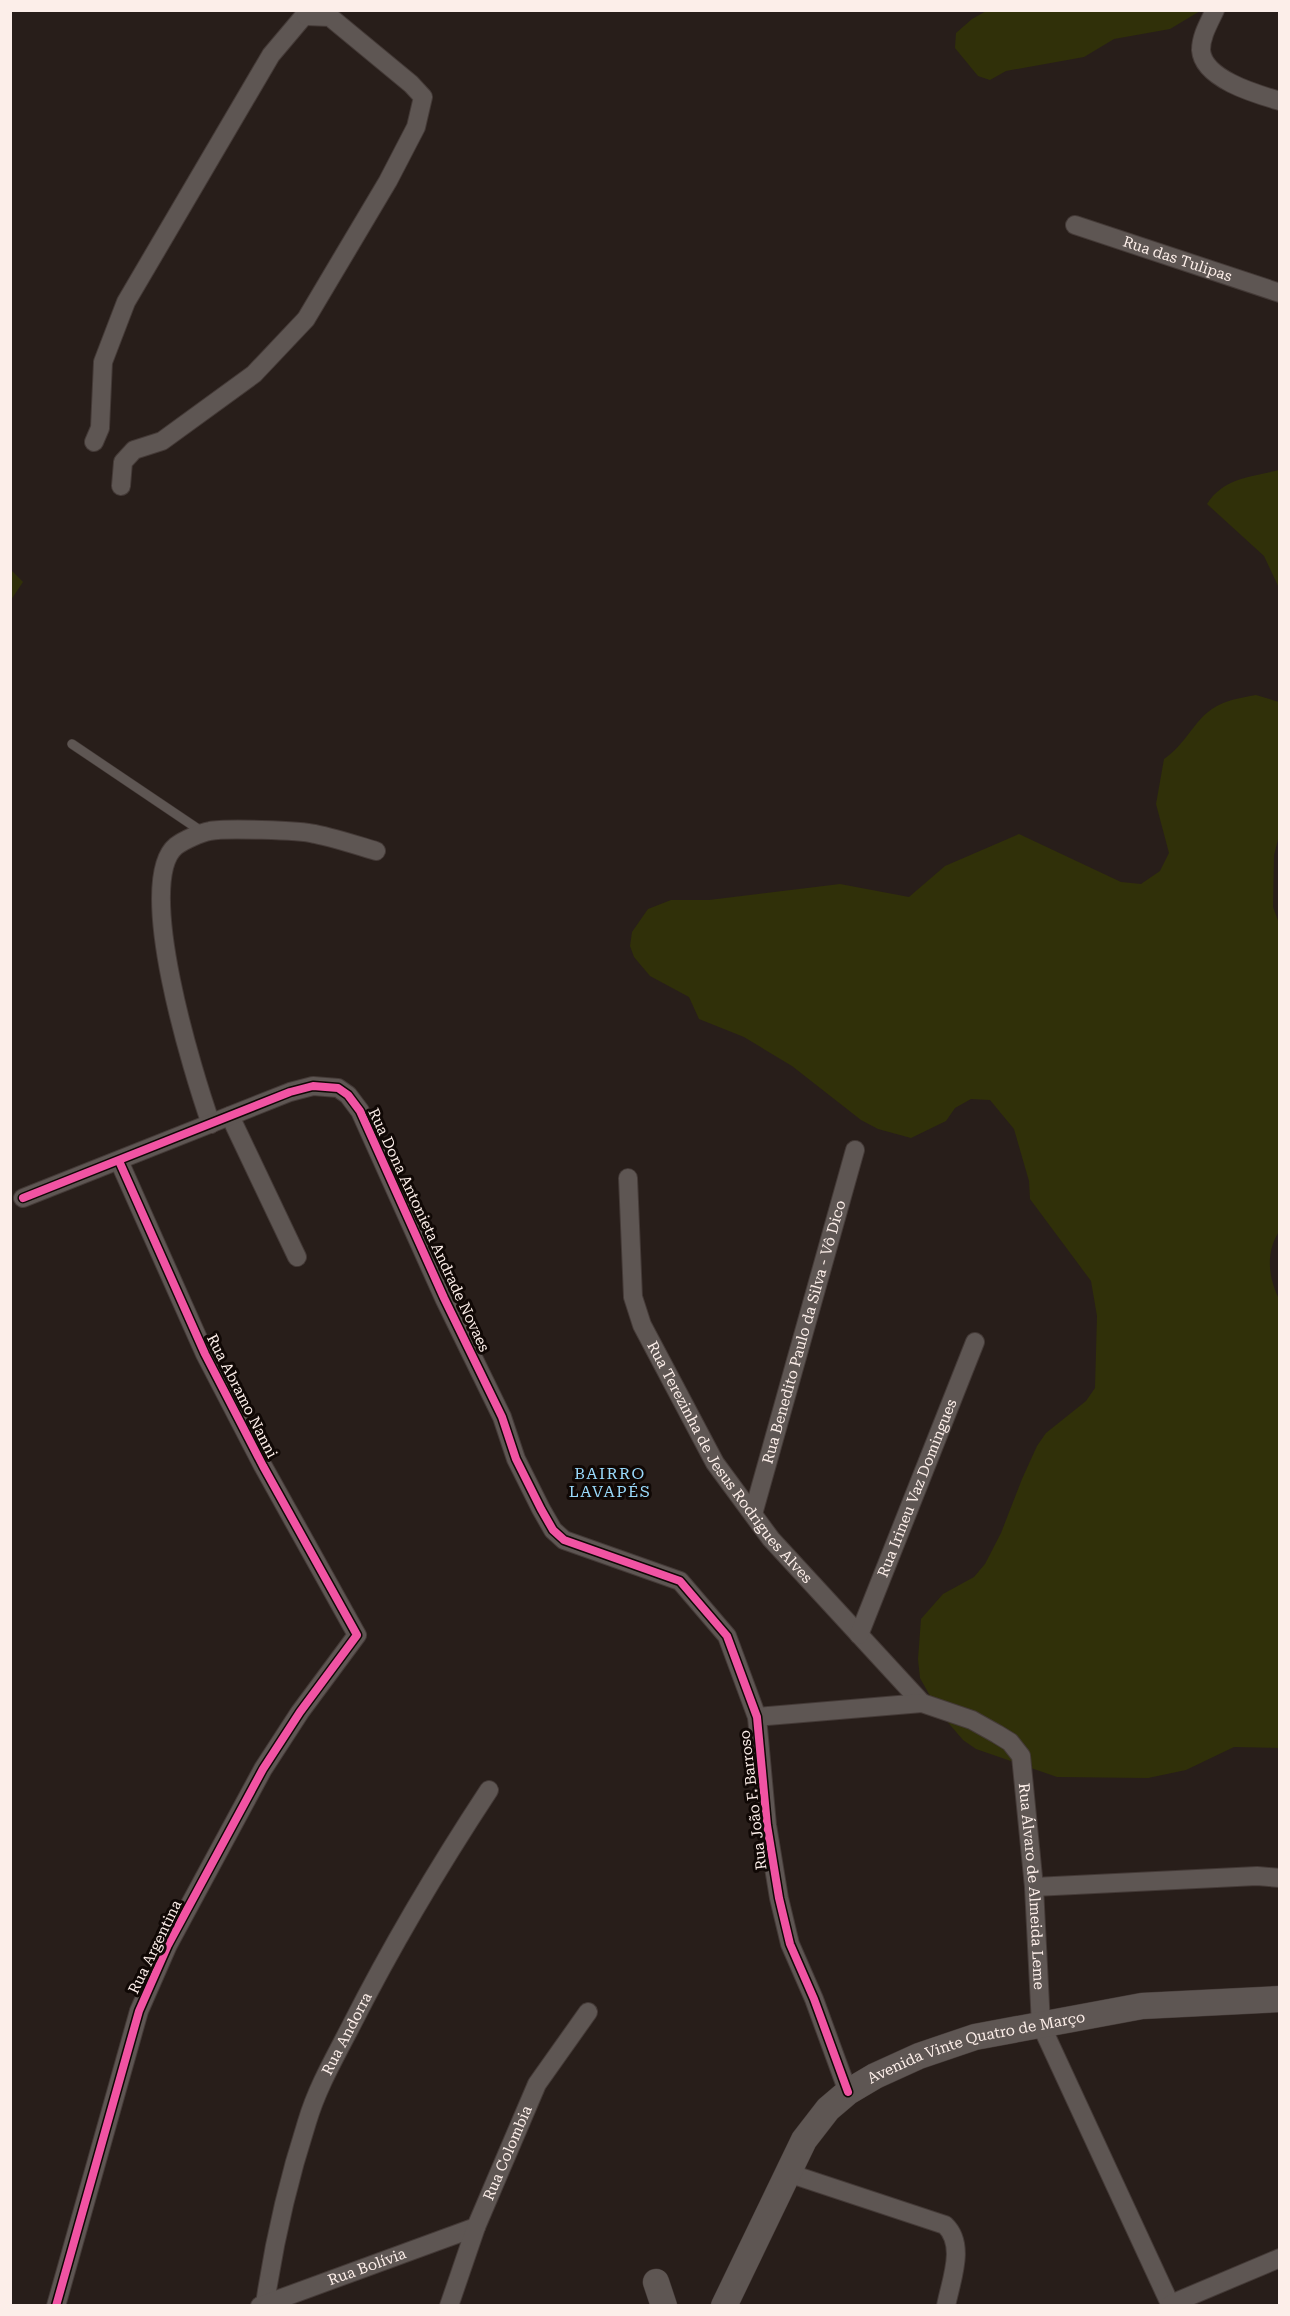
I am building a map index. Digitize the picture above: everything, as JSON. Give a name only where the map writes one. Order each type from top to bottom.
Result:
[{"type":"main road","name":"Avenida Vinte Quatro de Março","points":[[724,2306],[804,2140],[828,2109],[848,2092],[930,2052],[975,2037],[1142,2006],[1280,1999]]},
{"type":"main road","name":"Avenida Vinte Quatro de Março","points":[[733,2306],[742,2268]]},
{"type":"main road","points":[[656,2306],[656,2282],[664,2306]]},
{"type":"street","points":[[1215,10],[1203,36],[1201,50],[1204,64],[1216,75],[1280,101]]},
{"type":"street","points":[[94,442],[100,428],[103,362],[126,302],[271,55],[308,13],[330,16],[411,84],[423,97],[416,127],[388,181],[306,319],[254,374],[162,441],[134,450],[123,462],[121,486]]},
{"type":"street","name":"Rua das Tulipas","points":[[1075,225],[1280,293]]},
{"type":"street","points":[[211,1124],[194,1076],[161,920],[159,894],[165,861],[176,847],[211,831],[312,833],[376,851]]},
{"type":"street","name":"Rua Dona Antonieta Andrade Novaes","points":[[23,1198],[290,1092],[313,1086],[328,1086],[348,1095],[360,1111],[383,1159],[444,1298],[502,1417],[516,1459],[553,1530]]},
{"type":"street","points":[[230,1116],[297,1257]]},
{"type":"street","name":"Rua Benedito Paulo da Silva - Vô Dico","points":[[753,1514],[855,1150]]},
{"type":"street","name":"Rua Abramo Nanni","points":[[119,1161],[205,1354],[263,1466],[357,1635]]},
{"type":"street","name":"Rua Terezinha de Jesus Rodrigues Alves","points":[[628,1178],[633,1297],[642,1325],[715,1463],[771,1539],[922,1703]]},
{"type":"street","name":"Rua Irineu Vaz Domingues","points":[[859,1635],[975,1342]]},
{"type":"street","name":"Rua João F. Barroso","points":[[553,1530],[564,1540],[680,1581],[727,1636],[757,1717],[767,1825],[790,1944],[814,2000],[848,2092]]},
{"type":"street","name":"Rua Argentina","points":[[56,2306],[133,2032],[164,1956],[263,1769],[300,1712],[357,1635]]},
{"type":"street","name":"Rua Álvaro de Almeida Leme","points":[[757,1717],[922,1703],[949,1711],[988,1729],[1010,1742],[1021,1756],[1034,1887],[1041,2025],[1171,2305]]},
{"type":"street","name":"Rua Andorra","points":[[262,2305],[280,2219],[307,2121],[319,2090],[361,2006],[419,1901],[489,1790]]},
{"type":"street","points":[[1034,1887],[1257,1876],[1280,1878]]},
{"type":"street","name":"Rua Colombia","points":[[449,2306],[476,2228],[537,2084],[588,2012]]},
{"type":"street","points":[[788,2173],[945,2225],[953,2233],[957,2244],[946,2306]]},
{"type":"street","name":"Rua Bolívia","points":[[262,2305],[476,2228]]},
{"type":"street","points":[[1171,2305],[1280,2258]]},
{"type":"lane","points":[[72,744],[204,834]]},
{"type":"shaded area","points":[[988,10],[1200,11],[1170,29],[1114,39],[1084,57],[1006,71],[990,80],[978,76],[955,48],[956,33],[972,19]]},
{"type":"shaded area","points":[[1280,470],[1279,588],[1264,556],[1207,504],[1214,495],[1230,483]]},
{"type":"shaded area","points":[[11,570],[23,582],[11,600]]},
{"type":"shaded area","points":[[1256,695],[1279,702],[1280,832],[1274,855],[1273,907],[1280,926],[1280,1230],[1272,1247],[1270,1265],[1273,1283],[1280,1301],[1279,1748],[1234,1747],[1186,1770],[1148,1778],[1057,1777],[976,1749],[963,1740],[939,1712],[920,1678],[918,1659],[921,1619],[943,1594],[974,1577],[985,1564],[1001,1533],[1037,1446],[1046,1433],[1086,1401],[1095,1388],[1097,1316],[1091,1281],[1030,1199],[1029,1181],[1014,1129],[990,1100],[971,1099],[955,1108],[946,1121],[911,1138],[878,1129],[861,1120],[792,1066],[744,1037],[699,1019],[689,997],[650,976],[634,957],[630,946],[632,932],[648,909],[671,900],[709,900],[840,884],[909,897],[945,866],[1019,834],[1121,882],[1141,884],[1160,871],[1169,853],[1156,804],[1164,759],[1212,709],[1227,701]]},
{"type":"cycle path","points":[[23,1198],[290,1092],[313,1086],[338,1088],[348,1095],[360,1111],[444,1298],[502,1417],[516,1459],[553,1530],[564,1540],[680,1581],[727,1636],[757,1717],[767,1825],[779,1898],[790,1944],[814,1999],[848,2092]]},
{"type":"cycle path","points":[[56,2306],[139,2011],[168,1945],[263,1769],[300,1712],[357,1635],[263,1466],[205,1354],[119,1161]]},
{"type":"district","name":"BAIRRO LAVAPÉS","points":[[610,1482]]}]
